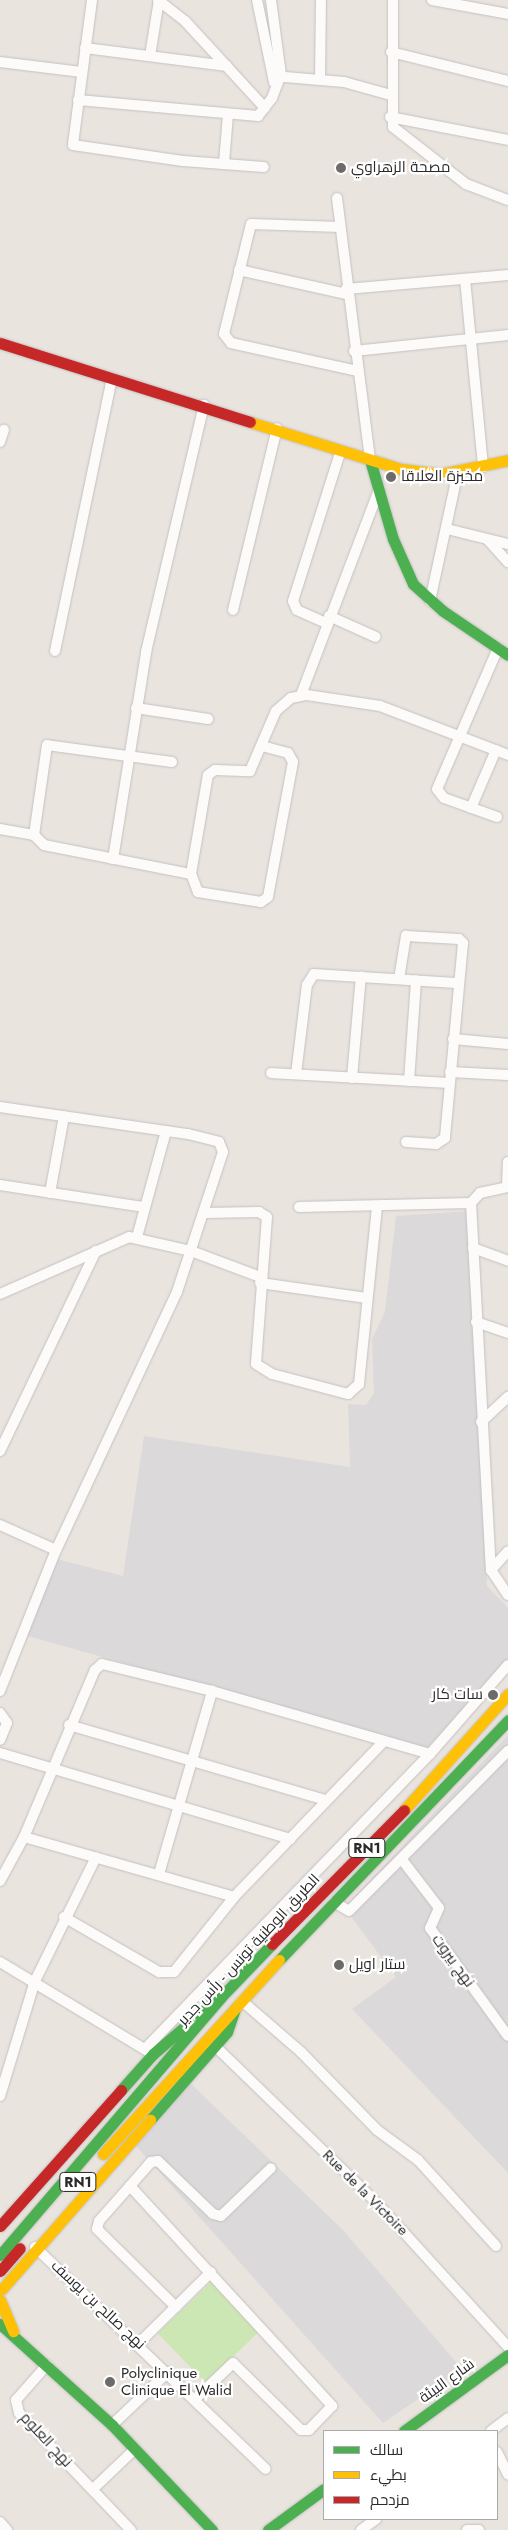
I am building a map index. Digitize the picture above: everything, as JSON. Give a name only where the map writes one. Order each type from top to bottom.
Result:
[{"type":"main road","points":[[0,343],[277,428],[370,460],[425,474],[458,472],[508,460]]},
{"type":"main road","points":[[370,460],[378,492],[404,569],[430,601],[508,655]]},
{"type":"main road","name":"الطريق الوطنية تونس - رأس جدير","points":[[0,2255],[221,1997],[429,1784],[508,1694]]},
{"type":"main road","name":"الطريق الوطنية تونس - رأس جدير","points":[[0,2271],[156,2093],[334,1902],[508,1720]]},
{"type":"main road","points":[[0,2226],[149,2052],[191,2016],[221,1997]]},
{"type":"main road","points":[[1,2295],[35,2247],[133,2144],[227,2032],[238,2005]]},
{"type":"main road","points":[[0,2275],[1,2295],[13,2331]]},
{"type":"main road","points":[[0,2324],[13,2331],[112,2425],[202,2524],[212,2530]]},
{"type":"main road","name":"شارع البيئة","points":[[405,2430],[508,2355]]},
{"type":"main road","points":[[268,2530],[323,2490]]},
{"type":"street","points":[[92,0],[72,141],[75,147],[264,167]]},
{"type":"street","points":[[150,56],[159,0]]},
{"type":"street","points":[[159,0],[227,66],[264,108]]},
{"type":"street","points":[[257,0],[277,75]]},
{"type":"street","points":[[78,100],[258,116],[277,88],[271,0]]},
{"type":"street","points":[[320,79],[321,0]]},
{"type":"street","points":[[393,0],[390,117],[395,130],[466,184],[508,200]]},
{"type":"street","points":[[432,0],[508,14]]},
{"type":"street","points":[[85,48],[227,66]]},
{"type":"street","points":[[391,52],[508,82]]},
{"type":"street","points":[[0,62],[82,72]]},
{"type":"street","points":[[277,75],[320,79],[391,95]]},
{"type":"street","points":[[224,163],[228,114]]},
{"type":"street","points":[[390,117],[508,140]]},
{"type":"street","points":[[337,198],[346,291],[370,460]]},
{"type":"street","points":[[340,227],[254,222],[248,227],[226,340],[357,371]]},
{"type":"street","points":[[239,270],[346,291],[508,275]]},
{"type":"street","points":[[466,279],[483,467]]},
{"type":"street","points":[[354,352],[508,335]]},
{"type":"street","points":[[55,651],[112,378]]},
{"type":"street","points":[[113,859],[136,708],[204,405]]},
{"type":"street","points":[[233,610],[277,428]]},
{"type":"street","points":[[0,442],[4,430]]},
{"type":"street","points":[[341,450],[293,601],[299,612],[376,637]]},
{"type":"street","points":[[430,601],[458,472]]},
{"type":"street","points":[[301,695],[378,492]]},
{"type":"street","points":[[447,529],[508,544]]},
{"type":"street","points":[[488,540],[508,562]]},
{"type":"street","points":[[497,817],[471,808],[437,791],[458,736],[498,648]]},
{"type":"street","points":[[262,746],[288,753],[293,762],[268,898],[261,902],[200,893],[193,889],[191,874],[208,774],[215,770],[246,773],[262,746],[276,711],[286,700],[301,695],[380,706],[508,755]]},
{"type":"street","points":[[136,708],[208,719]]},
{"type":"street","points":[[34,835],[47,745],[130,754],[172,762]]},
{"type":"street","points":[[471,808],[496,750]]},
{"type":"street","points":[[0,828],[34,835],[44,845],[191,874]]},
{"type":"street","points":[[399,979],[402,942],[413,935],[460,940],[459,984],[443,1140],[432,1144],[406,1142]]},
{"type":"street","points":[[296,1074],[311,976],[319,972],[459,984]]},
{"type":"street","points":[[352,1078],[361,976]]},
{"type":"street","points":[[409,1080],[416,980]]},
{"type":"street","points":[[453,1038],[508,1044]]},
{"type":"street","points":[[450,1072],[508,1076]]},
{"type":"street","points":[[271,1073],[449,1083]]},
{"type":"street","points":[[0,1107],[166,1131],[222,1147],[205,1213],[162,1324],[56,1550],[0,1691]]},
{"type":"street","points":[[50,1193],[64,1116]]},
{"type":"street","points":[[137,1237],[166,1131]]},
{"type":"street","points":[[508,1162],[508,1187],[480,1192],[471,1203],[491,1570],[508,1594]]},
{"type":"street","points":[[0,1185],[144,1207]]},
{"type":"street","points":[[299,1207],[377,1207],[471,1203]]},
{"type":"street","points":[[205,1213],[264,1214],[256,1364],[272,1374],[338,1393],[351,1393],[359,1384],[377,1207]]},
{"type":"street","points":[[0,1294],[96,1251],[137,1237],[191,1251],[260,1280],[367,1298]]},
{"type":"street","points":[[473,1248],[508,1261]]},
{"type":"street","points":[[0,1452],[96,1251]]},
{"type":"street","points":[[476,1322],[508,1333]]},
{"type":"street","points":[[482,1422],[508,1397]]},
{"type":"street","points":[[0,1526],[56,1550]]},
{"type":"street","points":[[491,1570],[508,1551]]},
{"type":"street","points":[[0,1881],[24,1837],[50,1769],[94,1670],[102,1664],[212,1691],[430,1754]]},
{"type":"street","points":[[0,1962],[35,1981],[149,2052],[430,1754],[508,1665]]},
{"type":"street","points":[[159,1874],[212,1691]]},
{"type":"street","points":[[0,1713],[7,1723],[0,1740]]},
{"type":"street","points":[[70,1725],[326,1800]]},
{"type":"street","points":[[64,1917],[168,1974],[234,1897],[384,1741]]},
{"type":"street","points":[[334,1902],[349,1911],[403,1861],[508,1751]]},
{"type":"street","points":[[0,1753],[50,1769],[180,1804],[291,1839]]},
{"type":"street","points":[[24,1837],[159,1874],[234,1897]]},
{"type":"street","points":[[0,2096],[35,1981],[64,1917],[96,1857]]},
{"type":"street","name":"نهج بيروت","points":[[403,1861],[439,1908],[430,1928],[508,2036]]},
{"type":"street","points":[[238,2005],[301,2052],[377,2130],[418,2160],[496,2246]]},
{"type":"street","name":"Rue de la Victoire","points":[[215,2046],[378,2204],[508,2347]]},
{"type":"street","points":[[176,2307],[98,2229],[99,2221],[151,2162],[158,2161],[213,2214],[221,2216],[271,2168]]},
{"type":"street","points":[[130,2186],[332,2406],[310,2430],[301,2430],[233,2363],[195,2399]]},
{"type":"street","name":"نهج صالح بن يوسف","points":[[35,2247],[139,2343],[266,2469]]},
{"type":"street","points":[[139,2343],[211,2272]]},
{"type":"street","name":"نهج العلوم","points":[[47,2365],[15,2406],[131,2530]]},
{"type":"street","points":[[112,2425],[168,2372]]},
{"type":"street","points":[[492,2430],[508,2418]]},
{"type":"street","points":[[93,2489],[135,2449]]},
{"type":"street","points":[[498,2454],[508,2475]]},
{"type":"street","points":[[361,2530],[375,2520]]},
{"type":"street","points":[[0,2522],[7,2530]]},
{"type":"street","points":[[467,2530],[479,2530]]},
{"type":"shaded area","points":[[469,1211],[487,1586],[508,1608],[508,1663],[427,1748],[24,1635],[57,1559],[123,1576],[144,1436],[350,1467],[348,1404],[366,1405],[374,1393],[372,1339],[385,1312],[396,1216]]},
{"type":"shaded area","points":[[508,1735],[508,2173],[352,2009],[396,1977],[344,1907]]},
{"type":"shaded area","points":[[189,2082],[343,2230],[462,2369],[383,2423],[136,2146]]},
{"type":"green space","points":[[211,2282],[259,2332],[206,2383],[158,2333]]},
{"type":"traffic: fast","points":[[370,460],[393,539],[413,584],[443,611],[508,655]]},
{"type":"traffic: fast","points":[[279,1960],[508,1720]]},
{"type":"traffic: fast","points":[[0,2255],[221,1997],[272,1944]]},
{"type":"traffic: fast","points":[[121,2090],[153,2054],[211,2004]]},
{"type":"traffic: fast","points":[[150,2120],[227,2032],[235,2009]]},
{"type":"traffic: fast","points":[[0,2324],[112,2425],[212,2530]]},
{"type":"traffic: fast","points":[[405,2430],[508,2355]]},
{"type":"traffic: fast","points":[[268,2530],[323,2490]]},
{"type":"traffic: slow","points":[[250,422],[401,469],[440,474],[508,460]]},
{"type":"traffic: slow","points":[[404,1810],[508,1694]]},
{"type":"traffic: slow","points":[[103,2154],[279,1960]]},
{"type":"traffic: slow","points":[[2,2289],[150,2120]]},
{"type":"traffic: slow","points":[[0,2300],[13,2331]]},
{"type":"traffic: jam","points":[[0,343],[250,422]]},
{"type":"traffic: jam","points":[[272,1944],[404,1810]]},
{"type":"traffic: jam","points":[[0,2226],[121,2090]]},
{"type":"traffic: jam","points":[[0,2271],[20,2248]]},
{"type":"place","name":"مصحة الزهراوي","points":[[341,168]]},
{"type":"place","name":"مخبزة العلاقا","points":[[391,477]]},
{"type":"place","name":"سات كار","points":[[493,1695]]},
{"type":"place","name":"ستار اويل","points":[[339,1965]]},
{"type":"place","name":"Polyclinique Clinique El Walid","points":[[110,2382]]}]
